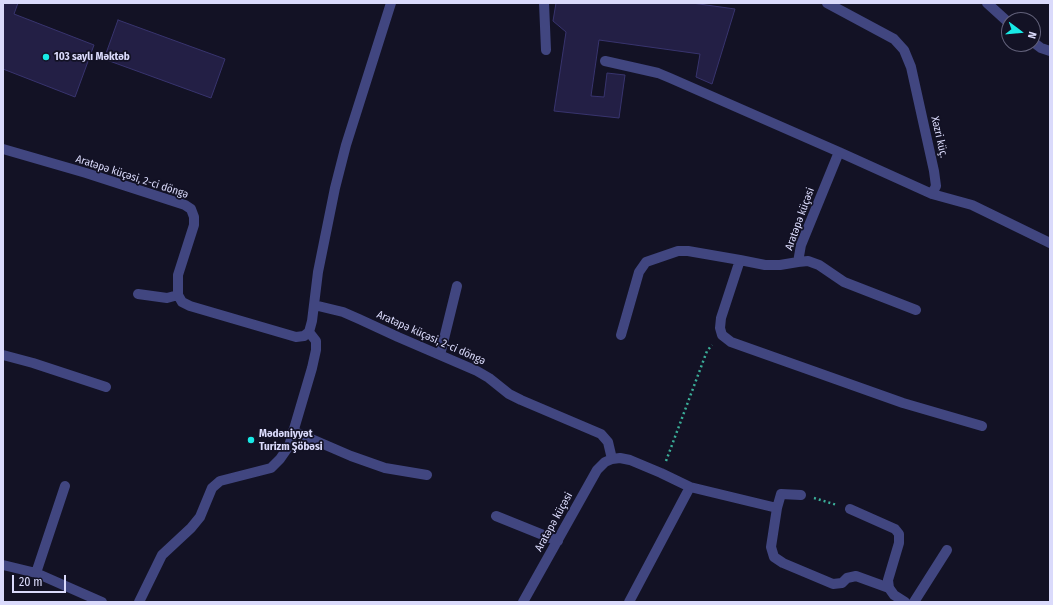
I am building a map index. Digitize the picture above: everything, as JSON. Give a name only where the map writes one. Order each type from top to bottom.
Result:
[{"type":"street","points":[[138,294],[167,298],[178,296],[182,302],[190,306],[296,337],[304,336],[308,332],[312,321],[318,272],[335,188],[346,145],[390,3]]},
{"type":"street","points":[[544,3],[546,50]]},
{"type":"street","name":"Xəzri küç.","points":[[827,3],[894,39],[904,50],[911,67],[934,171],[936,186],[932,194]]},
{"type":"street","points":[[987,3],[1001,16]]},
{"type":"street","points":[[605,61],[658,73],[696,88],[932,194],[972,205],[1050,243]]},
{"type":"street","name":"Aratəpə küçəsi, 2-ci döngə","points":[[3,149],[185,205],[191,209],[194,216],[194,225],[178,275],[178,296]]},
{"type":"street","name":"Aratəpə küçəsi","points":[[621,335],[639,272],[646,262],[678,251],[688,251],[765,264],[780,265],[798,262],[801,246],[838,152]]},
{"type":"street","points":[[740,260],[721,318],[720,328],[722,335],[731,342],[903,403],[982,426]]},
{"type":"street","points":[[798,262],[808,261],[819,265],[844,282],[916,310]]},
{"type":"street","points":[[440,355],[457,286]]},
{"type":"street","name":"Aratəpə küçəsi, 2-ci döngə","points":[[314,305],[343,312],[477,371],[489,378],[509,394],[602,434],[608,442],[612,459]]},
{"type":"street","points":[[139,602],[162,555],[191,528],[200,517],[212,488],[220,481],[271,468],[280,460],[289,446],[316,350],[316,341],[308,332]]},
{"type":"street","points":[[3,355],[33,362],[106,387]]},
{"type":"street","points":[[293,431],[351,456],[386,468],[427,475]]},
{"type":"street","points":[[612,459],[620,458],[630,460],[662,473],[690,487],[777,508]]},
{"type":"street","name":"Aratəpə küçəsi","points":[[523,602],[597,470],[605,462],[612,459]]},
{"type":"street","points":[[36,574],[65,486]]},
{"type":"street","points":[[629,602],[690,487]]},
{"type":"street","points":[[802,495],[781,494],[777,508],[771,547],[774,557],[783,563],[832,584],[842,583],[848,578],[856,576],[889,588]]},
{"type":"street","points":[[850,509],[895,528],[899,534],[899,543],[888,580],[889,588],[894,595],[905,602]]},
{"type":"street","points":[[496,516],[558,541]]},
{"type":"street","points":[[914,602],[947,550]]},
{"type":"street","points":[[3,565],[36,574],[102,602]]},
{"type":"path","points":[[662,473],[707,351],[722,335]]},
{"type":"path","points":[[802,495],[850,509]]},
{"type":"building","name":"103 saylı Məktəb","points":[[3,3],[18,3],[14,14],[94,45],[75,97],[3,69]]},
{"type":"building","points":[[556,3],[692,3],[735,9],[712,84],[696,77],[700,54],[599,40],[591,96],[604,97],[607,73],[625,75],[619,118],[554,111],[566,32],[553,21]]},
{"type":"building","points":[[118,20],[225,59],[211,98],[104,59]]},
{"type":"place","name":"103 saylı Məktəb","points":[[46,57]]},
{"type":"place","name":"Mədəniyyət Turizm Şöbəsi","points":[[251,440]]}]
